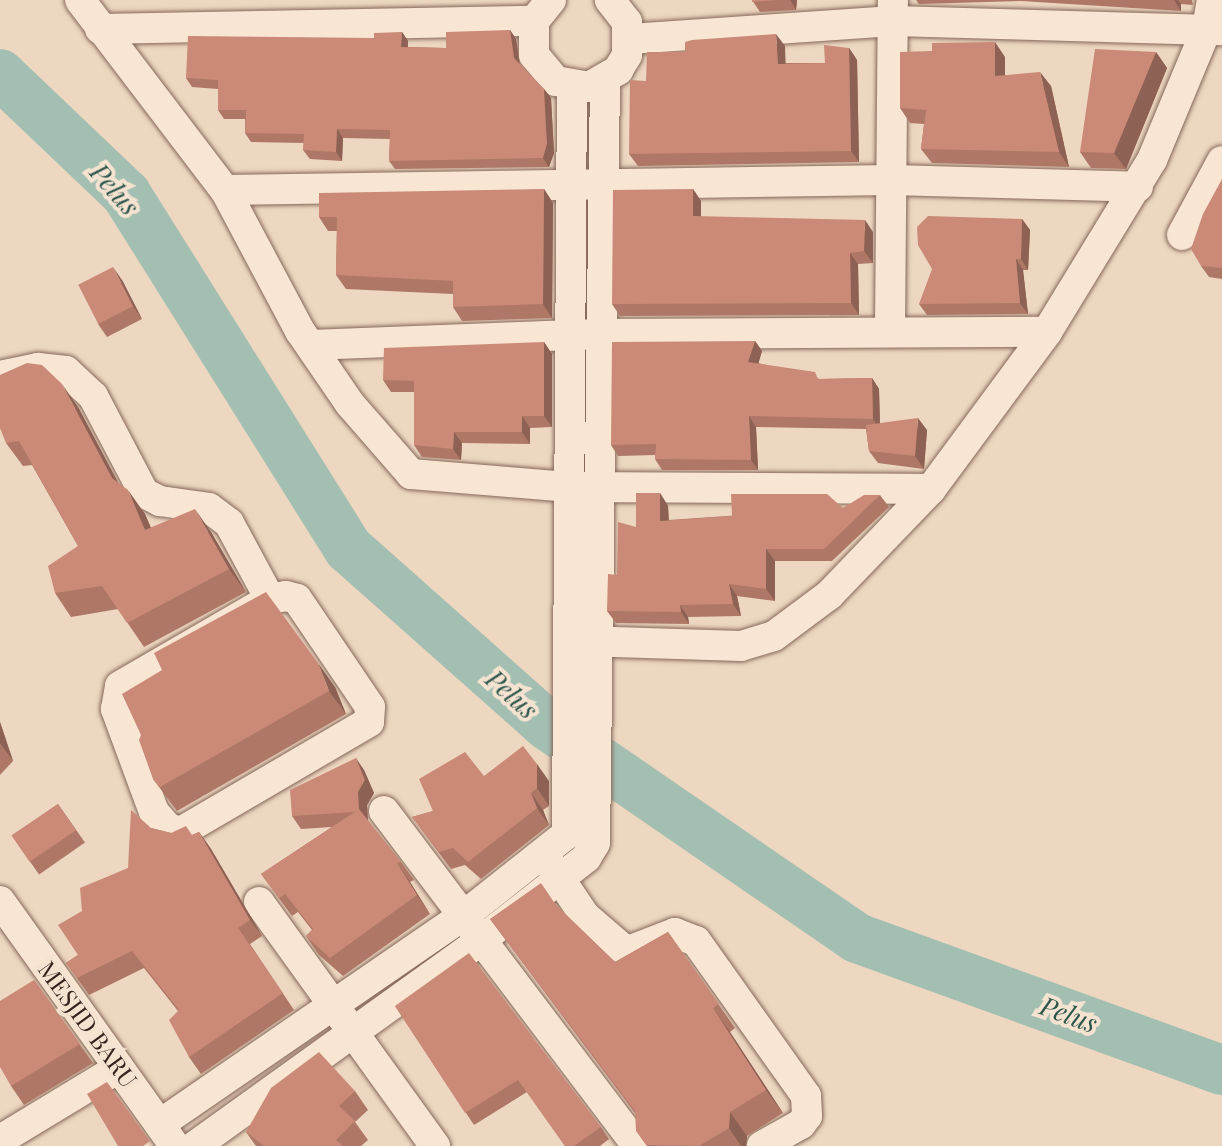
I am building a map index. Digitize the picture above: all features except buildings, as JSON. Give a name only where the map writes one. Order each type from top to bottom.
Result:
[{"type":"street","points":[[80,0],[225,190],[310,345],[350,404],[411,474],[585,486],[931,489]]},
{"type":"street","points":[[100,29],[344,11],[543,11],[533,46],[543,70],[572,86],[605,81],[623,63],[630,39],[627,22],[610,0]]},
{"type":"street","points":[[568,649],[599,652],[741,646],[774,636],[829,595],[931,489],[1047,332],[1138,187],[1214,19],[893,11],[630,39]]},
{"type":"street","points":[[890,330],[893,11]]},
{"type":"street","points":[[195,1146],[484,938],[586,858],[568,649],[599,334],[605,81]]},
{"type":"street","points":[[167,1135],[334,1008],[466,914],[584,820],[599,652],[568,336],[572,86]]},
{"type":"street","points":[[1182,235],[1222,161]]},
{"type":"street","points":[[225,190],[892,180],[1138,187]]},
{"type":"street","points":[[310,345],[599,334],[890,330],[1047,332]]},
{"type":"street","points":[[0,376],[38,368],[66,371],[93,396],[144,493],[160,501],[209,508],[229,523],[270,599]]},
{"type":"street","points":[[270,599],[297,599],[370,707],[369,722],[181,832],[168,828],[154,812],[115,697],[120,686],[270,599]]},
{"type":"street","points":[[384,811],[466,914],[637,1146]]},
{"type":"street","points":[[543,854],[585,916],[622,948],[631,950],[675,933],[696,941],[806,1096],[807,1116],[801,1124],[762,1146]]},
{"type":"street","name":"MESJID BARU","points":[[0,901],[167,1135]]},
{"type":"street","points":[[259,902],[350,1035],[435,1146]]},
{"type":"street","points":[[0,1140],[119,1068]]},
{"type":"waterway","name":"Pelus","points":[[0,74],[126,194],[349,549],[547,725],[857,938],[1222,1070]]}]
